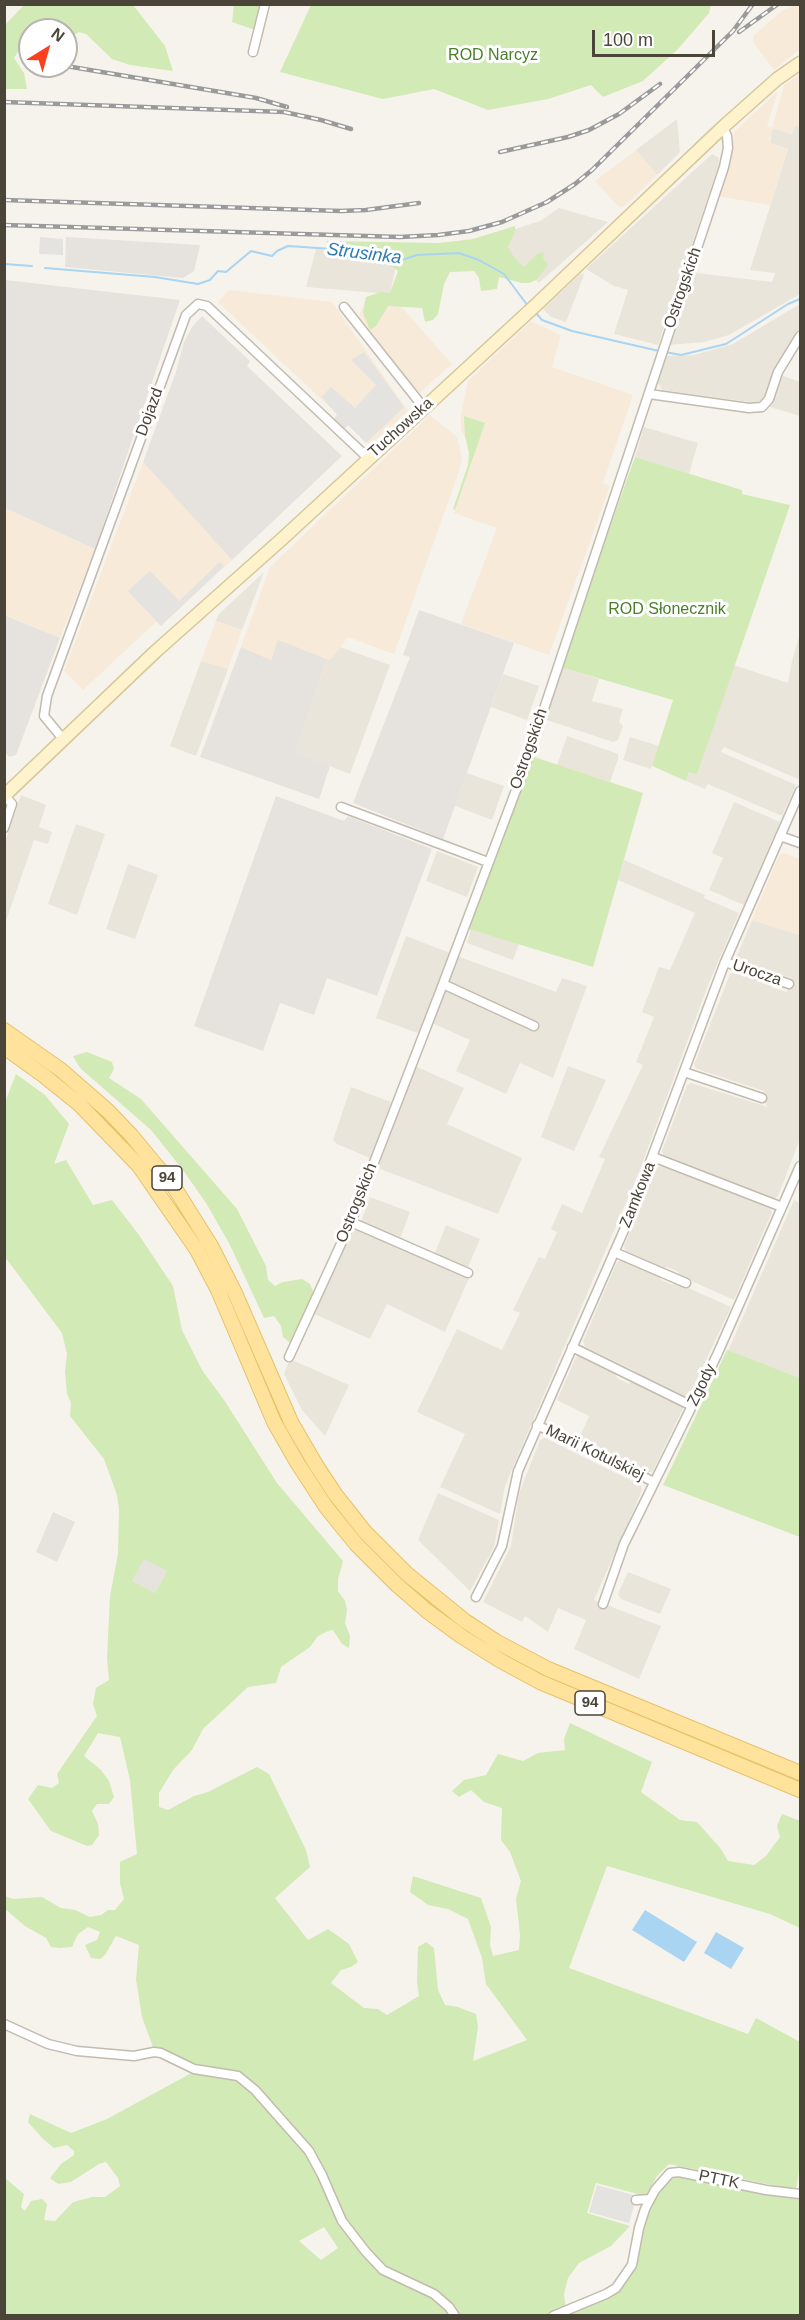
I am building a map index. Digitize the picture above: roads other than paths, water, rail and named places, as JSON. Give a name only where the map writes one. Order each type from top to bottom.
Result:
[{"type":"main road","name":"94","points":[[4,1030],[61,1070],[108,1111],[174,1187],[206,1237],[225,1274],[291,1422],[316,1465],[335,1494],[366,1532],[407,1574],[465,1621],[497,1642],[549,1669],[641,1709],[801,1773]]},
{"type":"main road","name":"94","points":[[4,1047],[78,1104],[139,1166],[173,1213],[213,1280],[274,1422],[298,1464],[326,1507],[356,1544],[397,1585],[461,1636],[540,1682],[801,1790]]},
{"type":"street","points":[[253,52],[265,4]]},
{"type":"street","name":"Tuchowska","points":[[5,796],[155,652],[527,313],[723,127],[777,79],[801,63]]},
{"type":"street","name":"Ostrogskich","points":[[289,1357],[351,1222],[524,769],[724,167],[728,148],[727,136],[723,127]]},
{"type":"street","name":"Dojazd","points":[[63,739],[44,716],[46,696],[186,315],[198,304],[207,306],[368,458]]},
{"type":"street","points":[[344,307],[424,408]]},
{"type":"street","points":[[649,394],[749,408],[762,407],[770,399],[778,372],[801,336]]},
{"type":"street","name":"Zamkowa","points":[[476,1597],[502,1546],[518,1471],[614,1252],[653,1157],[725,963],[801,791]]},
{"type":"street","points":[[4,828],[12,804],[5,796]]},
{"type":"street","points":[[341,807],[488,862]]},
{"type":"street","points":[[780,836],[801,843]]},
{"type":"street","name":"Urocza","points":[[725,963],[789,984]]},
{"type":"street","points":[[443,984],[534,1026]]},
{"type":"street","points":[[684,1072],[762,1098]]},
{"type":"street","points":[[653,1157],[782,1208]]},
{"type":"street","name":"Zgody","points":[[603,1604],[624,1544],[692,1406],[801,1166]]},
{"type":"street","points":[[351,1222],[468,1273]]},
{"type":"street","points":[[614,1252],[687,1283]]},
{"type":"street","points":[[572,1347],[692,1406]]},
{"type":"street","name":"Marii Kotulskiej","points":[[537,1425],[654,1482]]},
{"type":"street","points":[[4,2024],[48,2044],[77,2051],[134,2056],[154,2052],[169,2056],[182,2065],[194,2069],[238,2076],[255,2090],[309,2151],[342,2221],[366,2252],[383,2270],[434,2294],[449,2307],[455,2316]]},
{"type":"street","name":"PTTK","points":[[553,2316],[615,2288],[632,2265],[639,2228],[650,2199],[666,2177],[673,2172],[766,2190],[801,2194]]},
{"type":"street","points":[[636,2200],[650,2199]]},
{"type":"water","points":[[645,1910],[697,1942],[684,1962],[632,1930]]},
{"type":"water","points":[[716,1932],[744,1948],[731,1969],[704,1953]]},
{"type":"waterway","name":"Strusinka","points":[[45,268],[155,277],[198,284],[210,280],[218,271],[226,272],[251,251],[272,256],[288,246],[376,252],[402,260],[417,255],[459,253],[479,260],[504,274],[528,306]]},
{"type":"waterway","name":"Strusinka","points":[[4,264],[32,266]]},
{"type":"waterway","name":"Strusinka","points":[[665,352],[681,355],[726,344],[788,304],[800,299]]},
{"type":"waterway","name":"Strusinka","points":[[535,312],[542,320],[572,331],[659,351]]},
{"type":"railway","points":[[4,225],[400,237],[469,231],[502,222],[547,202],[592,170],[733,31],[753,4]]},
{"type":"railway","points":[[739,32],[778,4]]},
{"type":"railway","points":[[78,68],[256,98],[287,107]]},
{"type":"railway","points":[[500,152],[589,130],[619,114],[660,84]]},
{"type":"railway","points":[[4,102],[284,112],[351,129]]},
{"type":"railway","points":[[4,200],[341,211],[419,203]]},
{"type":"park label","name":"ROD Narcyz","points":[[493,56]]},
{"type":"park label","name":"ROD Słonecznik","points":[[667,610]]}]
